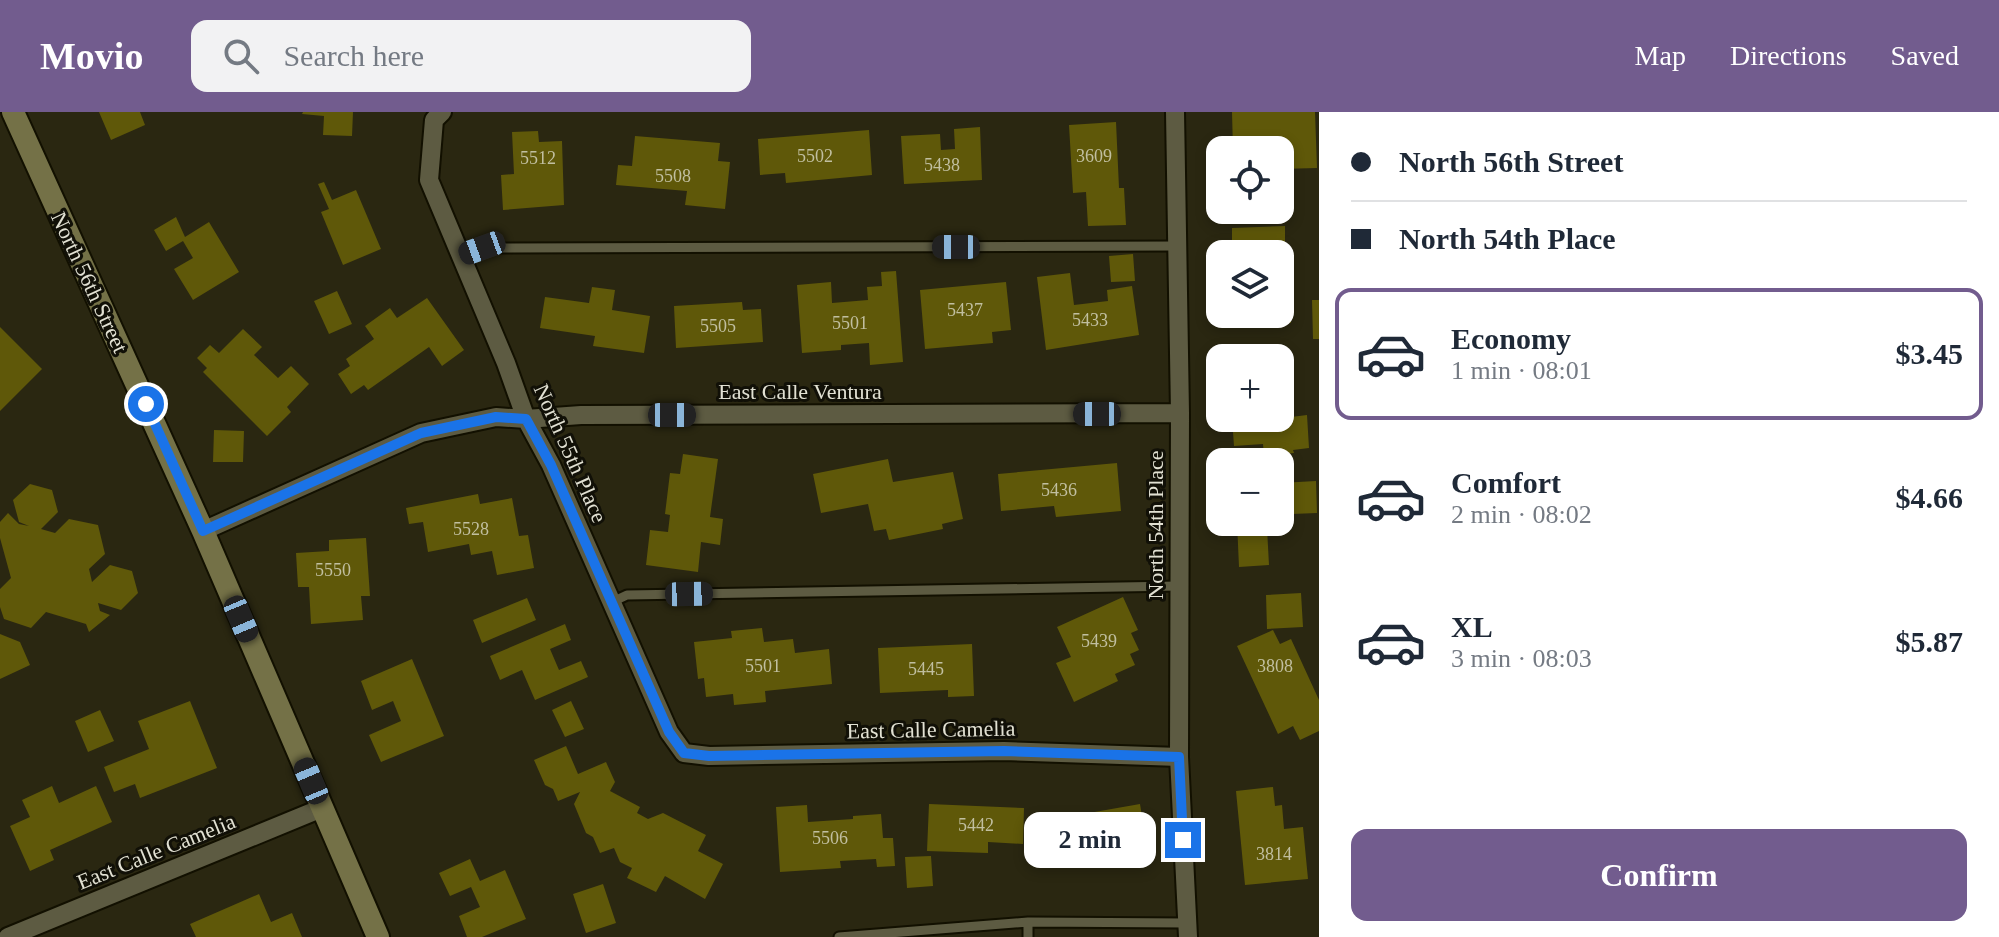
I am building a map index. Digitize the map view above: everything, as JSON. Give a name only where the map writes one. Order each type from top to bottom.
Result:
[{"type":"main road","name":"North 56th Street","points":[[13,112],[203,531],[378,937]]},
{"type":"street","name":"North 54th Place","points":[[1175,112],[1180,413],[1179,757],[1187,930]]},
{"type":"street","name":"North 55th Place","points":[[438,116],[429,180],[506,363],[526,419],[551,465],[669,732],[684,753]]},
{"type":"street","name":"East Calle Ventura","points":[[203,531],[421,433],[496,417],[1180,413]]},
{"type":"street","name":"East Calle Camelia","points":[[684,753],[709,756],[1004,751],[1179,757]]},
{"type":"street","name":"East Calle Camelia","points":[[8,937],[322,808]]},
{"type":"lane","points":[[461,256],[482,248],[1177,246]]},
{"type":"lane","points":[[612,602],[627,595],[1179,586]]},
{"type":"lane","points":[[839,937],[1028,922],[1187,930]]},
{"type":"lane","points":[[1028,922],[1028,937]]},
{"type":"building","points":[[99,112],[140,112],[145,125],[111,140]]},
{"type":"building","points":[[303,112],[353,112],[352,136],[323,135],[324,116]]},
{"type":"building","points":[[1232,112],[1315,112],[1317,168],[1294,169],[1294,136],[1233,136]]},
{"type":"building","points":[[1116,122],[1119,188],[1124,188],[1126,225],[1088,226],[1086,192],[1073,193],[1069,125]]},
{"type":"building","points":[[980,127],[982,180],[904,184],[901,136],[940,134],[941,150],[955,149],[954,129]]},
{"type":"building","points":[[869,130],[872,175],[786,183],[785,173],[760,175],[758,139]]},
{"type":"building","points":[[538,131],[539,142],[562,141],[564,205],[503,210],[501,175],[514,174],[512,132]]},
{"type":"building","points":[[635,136],[720,143],[718,161],[730,162],[725,209],[685,205],[687,191],[616,185],[618,165],[632,166]]},
{"type":"building","points":[[324,182],[332,200],[356,190],[381,249],[343,265],[321,212],[329,209],[318,184]]},
{"type":"building","points":[[176,217],[185,237],[209,222],[239,272],[193,300],[174,269],[193,258],[183,241],[166,251],[154,230]]},
{"type":"building","points":[[1285,226],[1285,240],[1232,240],[1232,228]]},
{"type":"building","points":[[1133,254],[1135,281],[1111,282],[1109,256]]},
{"type":"building","points":[[896,271],[903,362],[870,365],[869,343],[841,345],[841,350],[802,353],[797,285],[831,282],[832,303],[868,300],[867,287],[882,286],[881,272]]},
{"type":"building","points":[[1070,273],[1074,305],[1108,301],[1107,290],[1132,286],[1139,335],[1046,350],[1037,277]]},
{"type":"building","points":[[1006,282],[1011,330],[992,332],[993,343],[925,349],[920,290]]},
{"type":"building","points":[[592,287],[615,290],[612,310],[650,316],[644,353],[593,346],[595,336],[540,328],[545,297],[589,303]]},
{"type":"building","points":[[337,291],[352,324],[329,334],[314,301]]},
{"type":"building","points":[[427,298],[464,350],[442,366],[429,347],[368,390],[364,385],[351,394],[338,374],[350,366],[346,359],[374,339],[365,326],[390,308],[397,318]]},
{"type":"building","points":[[1312,300],[1319,300],[1319,339],[1313,339]]},
{"type":"building","points":[[742,302],[743,310],[761,309],[763,342],[676,348],[674,306]]},
{"type":"building","points":[[0,327],[42,369],[0,411]]},
{"type":"building","points":[[243,329],[262,347],[254,355],[278,378],[291,366],[309,384],[287,407],[291,412],[267,436],[203,372],[207,368],[197,358],[210,345],[219,353]]},
{"type":"building","points":[[1307,415],[1309,448],[1263,448],[1263,444],[1234,446],[1233,432],[1294,432],[1294,417]]},
{"type":"building","points":[[214,430],[244,431],[243,462],[213,462]]},
{"type":"building","points":[[683,454],[718,459],[710,517],[723,519],[720,545],[701,542],[698,572],[646,565],[650,530],[668,532],[670,515],[665,514],[670,473],[680,474]]},
{"type":"building","points":[[888,459],[893,482],[953,472],[963,519],[942,524],[943,529],[889,540],[886,529],[874,531],[868,504],[821,513],[813,474]]},
{"type":"building","points":[[1117,463],[1121,511],[1056,517],[1054,506],[1001,511],[998,474]]},
{"type":"building","points":[[1316,481],[1317,513],[1294,514],[1294,482]]},
{"type":"building","points":[[30,484],[52,490],[58,512],[41,529],[55,533],[69,519],[98,525],[105,554],[89,569],[92,582],[110,565],[132,571],[138,593],[121,610],[98,603],[100,611],[110,615],[89,632],[86,624],[46,612],[31,628],[4,619],[0,589],[11,578],[0,538],[0,522],[8,513],[19,524],[29,526],[19,522],[13,500]]},
{"type":"building","points":[[478,494],[480,504],[512,498],[519,536],[528,535],[534,568],[497,575],[492,551],[471,555],[469,544],[428,552],[423,522],[409,524],[406,508]]},
{"type":"building","points":[[1238,536],[1267,536],[1269,565],[1239,567]]},
{"type":"building","points":[[366,538],[370,596],[361,596],[363,620],[311,624],[309,587],[298,587],[296,553],[329,551],[329,540]]},
{"type":"building","points":[[1301,593],[1303,627],[1267,629],[1266,595]]},
{"type":"building","points":[[1123,597],[1138,630],[1131,633],[1139,650],[1130,654],[1135,665],[1115,674],[1118,681],[1074,702],[1056,663],[1071,657],[1057,627]]},
{"type":"building","points":[[527,598],[536,620],[482,643],[473,620]]},
{"type":"building","points":[[565,624],[571,640],[550,649],[559,670],[581,661],[588,677],[535,700],[522,670],[500,680],[490,656]]},
{"type":"building","points":[[762,628],[764,642],[793,639],[795,653],[829,649],[832,684],[765,691],[766,702],[734,705],[733,694],[706,697],[704,678],[698,679],[694,642],[732,638],[731,631]]},
{"type":"building","points":[[1273,630],[1280,644],[1291,639],[1319,700],[1319,731],[1300,740],[1293,726],[1278,734],[1237,646]]},
{"type":"building","points":[[0,634],[20,642],[30,665],[0,679]]},
{"type":"building","points":[[972,644],[974,696],[948,697],[948,690],[880,693],[878,648]]},
{"type":"building","points":[[412,659],[444,736],[381,762],[369,735],[401,721],[393,701],[372,710],[361,681]]},
{"type":"building","points":[[190,701],[217,768],[140,798],[135,784],[114,792],[104,767],[149,749],[138,721]]},
{"type":"building","points":[[571,701],[584,729],[565,737],[552,710]]},
{"type":"building","points":[[100,710],[114,741],[88,752],[75,721]]},
{"type":"building","points":[[566,746],[578,774],[606,762],[615,782],[610,791],[640,807],[637,813],[648,819],[663,813],[706,835],[698,851],[723,864],[705,899],[665,876],[656,892],[627,878],[632,868],[620,862],[614,848],[600,853],[593,837],[586,833],[574,804],[580,792],[558,801],[553,789],[545,785],[534,760]]},
{"type":"building","points":[[52,786],[59,803],[96,786],[112,822],[50,850],[54,860],[30,871],[10,826],[30,817],[22,800]]},
{"type":"building","points":[[1273,787],[1275,806],[1282,805],[1284,829],[1303,827],[1308,879],[1245,885],[1236,791]]},
{"type":"building","points":[[929,804],[1024,808],[1023,844],[988,842],[988,853],[927,851]]},
{"type":"building","points":[[1140,804],[1149,859],[1120,864],[1118,852],[1044,865],[1040,845],[1053,843],[1049,820]]},
{"type":"building","points":[[807,805],[808,822],[881,814],[883,838],[893,838],[895,866],[877,867],[876,859],[840,861],[841,868],[780,872],[776,807]]},
{"type":"building","points":[[931,856],[933,886],[907,888],[905,857]]},
{"type":"building","points":[[470,859],[480,881],[505,870],[526,919],[482,937],[467,937],[459,916],[480,907],[471,887],[450,896],[439,873]]},
{"type":"building","points":[[603,884],[616,923],[586,933],[573,894]]},
{"type":"building","points":[[259,894],[271,922],[292,913],[302,937],[196,937],[190,924]]},
{"type":"route","points":[[146,404],[203,531],[421,433],[496,417],[526,419],[551,465],[669,732],[684,753],[709,756],[1004,751],[1179,757],[1183,840]]}]
